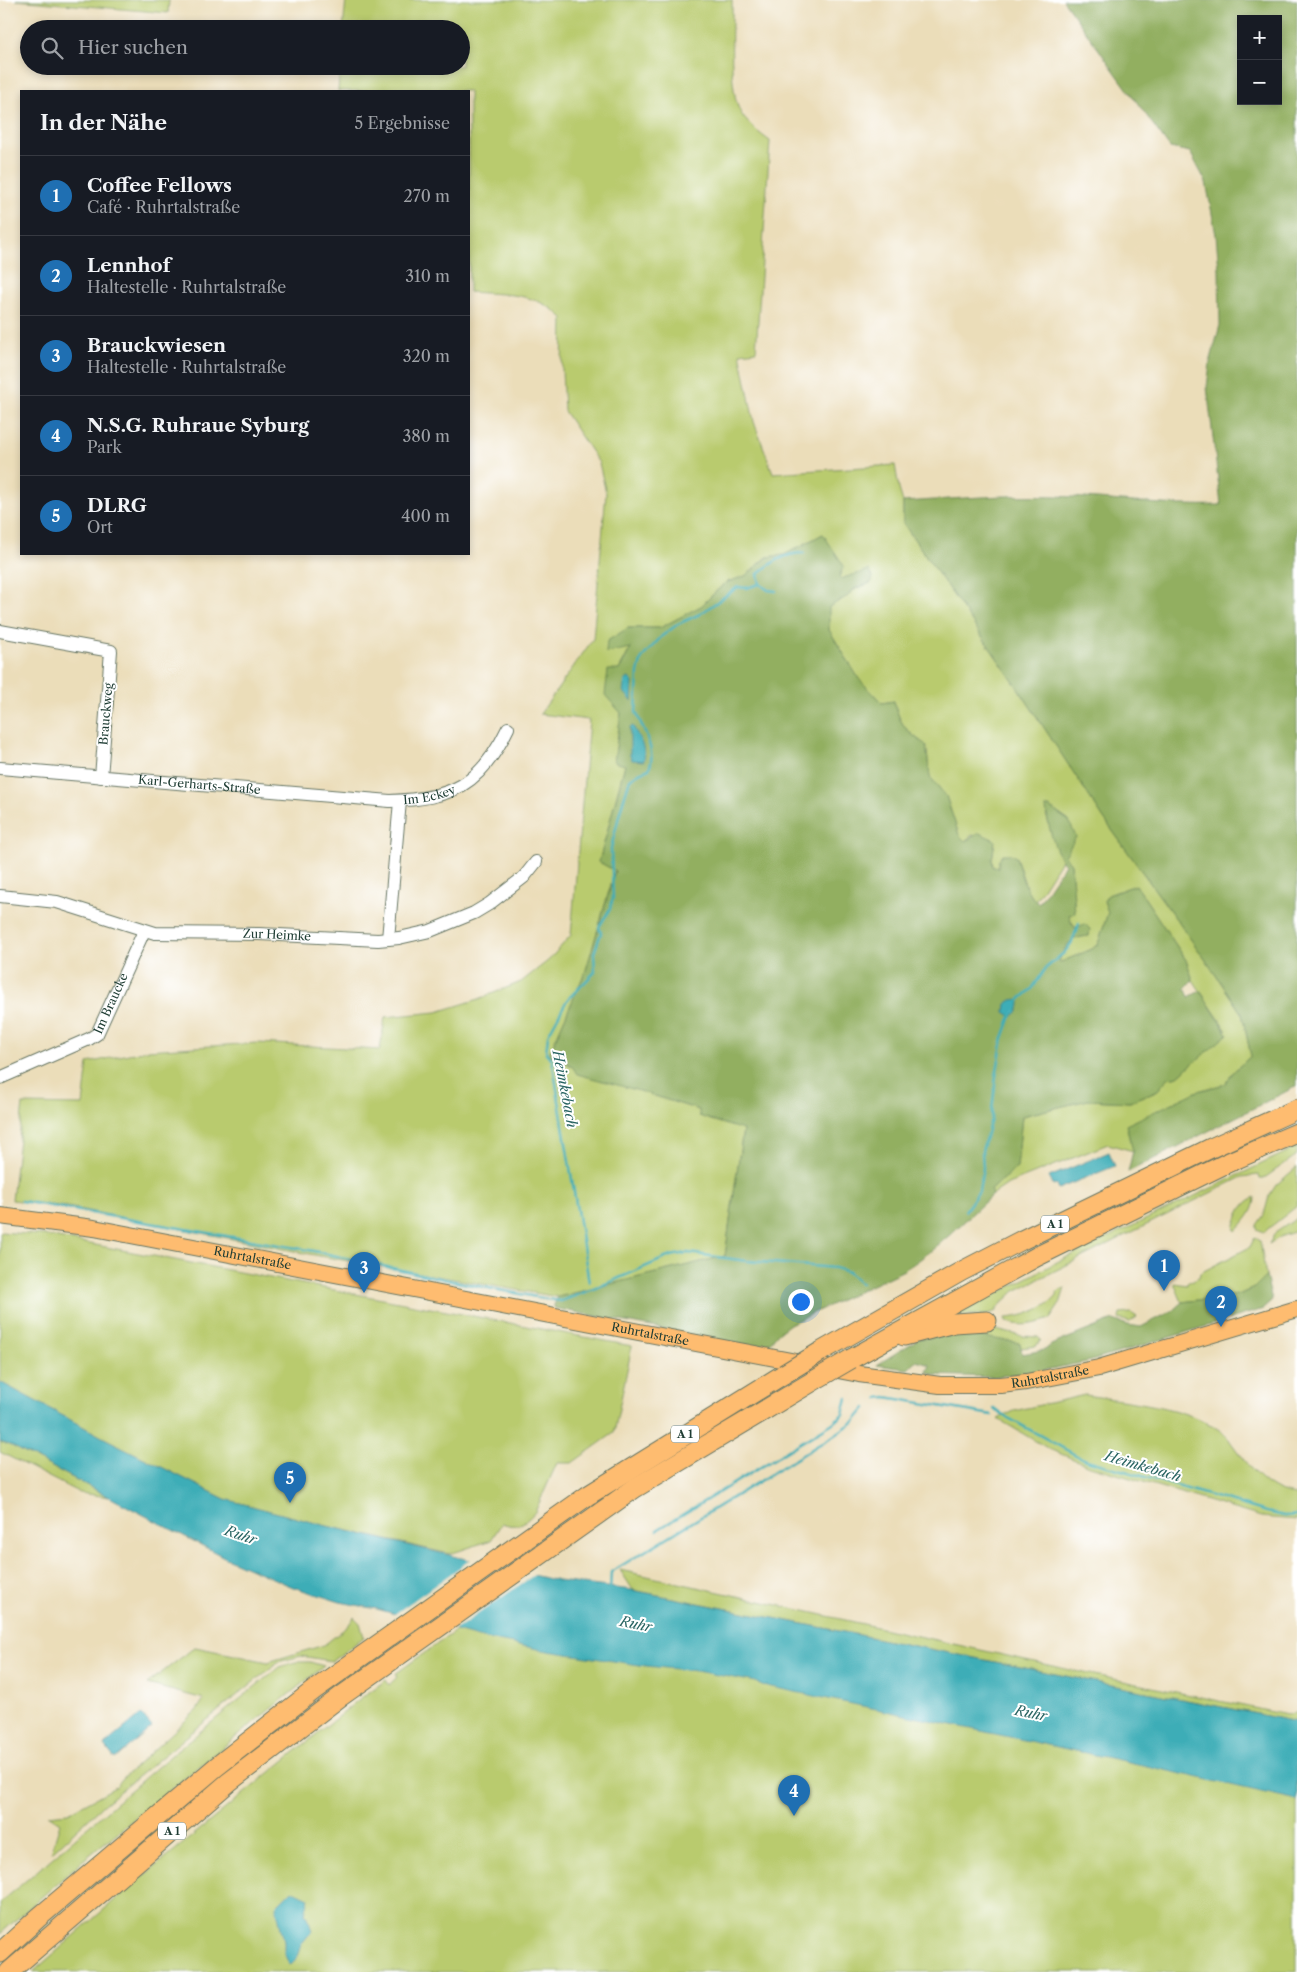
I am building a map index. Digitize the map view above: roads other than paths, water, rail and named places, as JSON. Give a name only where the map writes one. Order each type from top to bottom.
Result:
[{"type":"highway","name":"A 1","points":[[0,1954],[38,1918],[216,1767],[314,1690],[587,1496],[820,1352],[962,1271],[1211,1148],[1297,1109]]},
{"type":"highway","name":"A 1","points":[[9,1972],[229,1782],[340,1697],[635,1488],[876,1343],[1045,1252],[1227,1163],[1297,1133]]},
{"type":"highway","points":[[876,1343],[954,1324],[987,1321]]},
{"type":"main road","name":"Ruhrtalstraße","points":[[0,1216],[94,1228],[859,1374],[940,1385],[1001,1385],[1075,1374],[1297,1309]]},
{"type":"street","name":"Brauckweg","points":[[0,631],[111,651],[101,777]]},
{"type":"street","name":"Im Eckey","points":[[388,940],[400,801],[446,794],[467,782],[487,764],[508,728]]},
{"type":"street","name":"Karl-Gerharts-Straße","points":[[0,768],[400,801]]},
{"type":"street","name":"Zur Heimke","points":[[0,896],[57,902],[144,931],[167,934],[260,934],[370,941],[388,940],[430,931],[474,913],[524,877],[536,862]]},
{"type":"street","name":"Im Braucke","points":[[0,1078],[97,1034],[144,931]]},
{"type":"water","points":[[629,678],[633,682],[632,701],[623,691],[625,680]]},
{"type":"water","points":[[633,726],[643,747],[644,761],[632,760],[630,756],[630,727]]},
{"type":"water","points":[[1018,999],[1020,1001],[1019,1008],[1014,1015],[1011,1016],[1005,1012],[1006,1004]]},
{"type":"water","points":[[1109,1152],[1115,1166],[1058,1189],[1056,1184],[1053,1185],[1049,1177]]},
{"type":"water","name":"Ruhr","points":[[0,1382],[106,1439],[225,1499],[327,1526],[558,1581],[632,1590],[1297,1722],[1297,1800],[1138,1764],[762,1685],[756,1682],[696,1671],[646,1666],[548,1651],[478,1637],[377,1609],[340,1602],[293,1587],[226,1558],[10,1445],[0,1442]]},
{"type":"water","points":[[141,1714],[152,1727],[115,1759],[104,1745]]},
{"type":"water","points":[[292,1890],[309,1898],[305,1913],[313,1930],[302,1943],[296,1959],[290,1965],[284,1954],[284,1941],[276,1906]]},
{"type":"waterway","points":[[776,591],[768,590],[760,584],[758,574],[779,559],[797,553],[804,553]]},
{"type":"waterway","name":"Heimkebach","points":[[589,1282],[552,1059],[546,1053],[548,1035],[567,1000],[595,972],[594,953],[601,933],[599,927],[610,909],[613,898],[611,848],[621,808],[630,779],[649,769],[651,762],[648,741],[636,712],[638,672],[642,658],[662,636],[678,624],[700,614],[738,587],[746,588],[760,584]]},
{"type":"waterway","points":[[1018,1001],[1032,989],[1046,968],[1065,952],[1072,942],[1079,923]]},
{"type":"waterway","points":[[965,1211],[979,1191],[983,1168],[982,1151],[991,1119],[1003,1038],[1012,1013]]},
{"type":"waterway","points":[[21,1201],[309,1250],[547,1299],[561,1301],[596,1288]]},
{"type":"waterway","name":"Heimkebach","points":[[596,1288],[670,1256],[688,1253],[747,1261],[835,1268],[848,1272],[861,1284]]},
{"type":"waterway","points":[[878,1398],[886,1397],[992,1415]]},
{"type":"waterway","points":[[657,1530],[833,1423],[843,1414],[847,1398]]},
{"type":"waterway","points":[[610,1591],[611,1572],[833,1436],[855,1421],[866,1408]]},
{"type":"waterway","name":"Heimkebach","points":[[994,1408],[1001,1414],[1083,1459],[1267,1512],[1284,1516],[1297,1515]]},
{"type":"place","name":"Coffee Fellows","points":[[1164,1291]]},
{"type":"place","name":"Brauckwiesen","points":[[364,1293]]},
{"type":"place","name":"Lennhof","points":[[1221,1327]]},
{"type":"place","name":"DLRG","points":[[290,1503]]},
{"type":"place","name":"N.S.G. Ruhraue Syburg","points":[[794,1816]]}]
